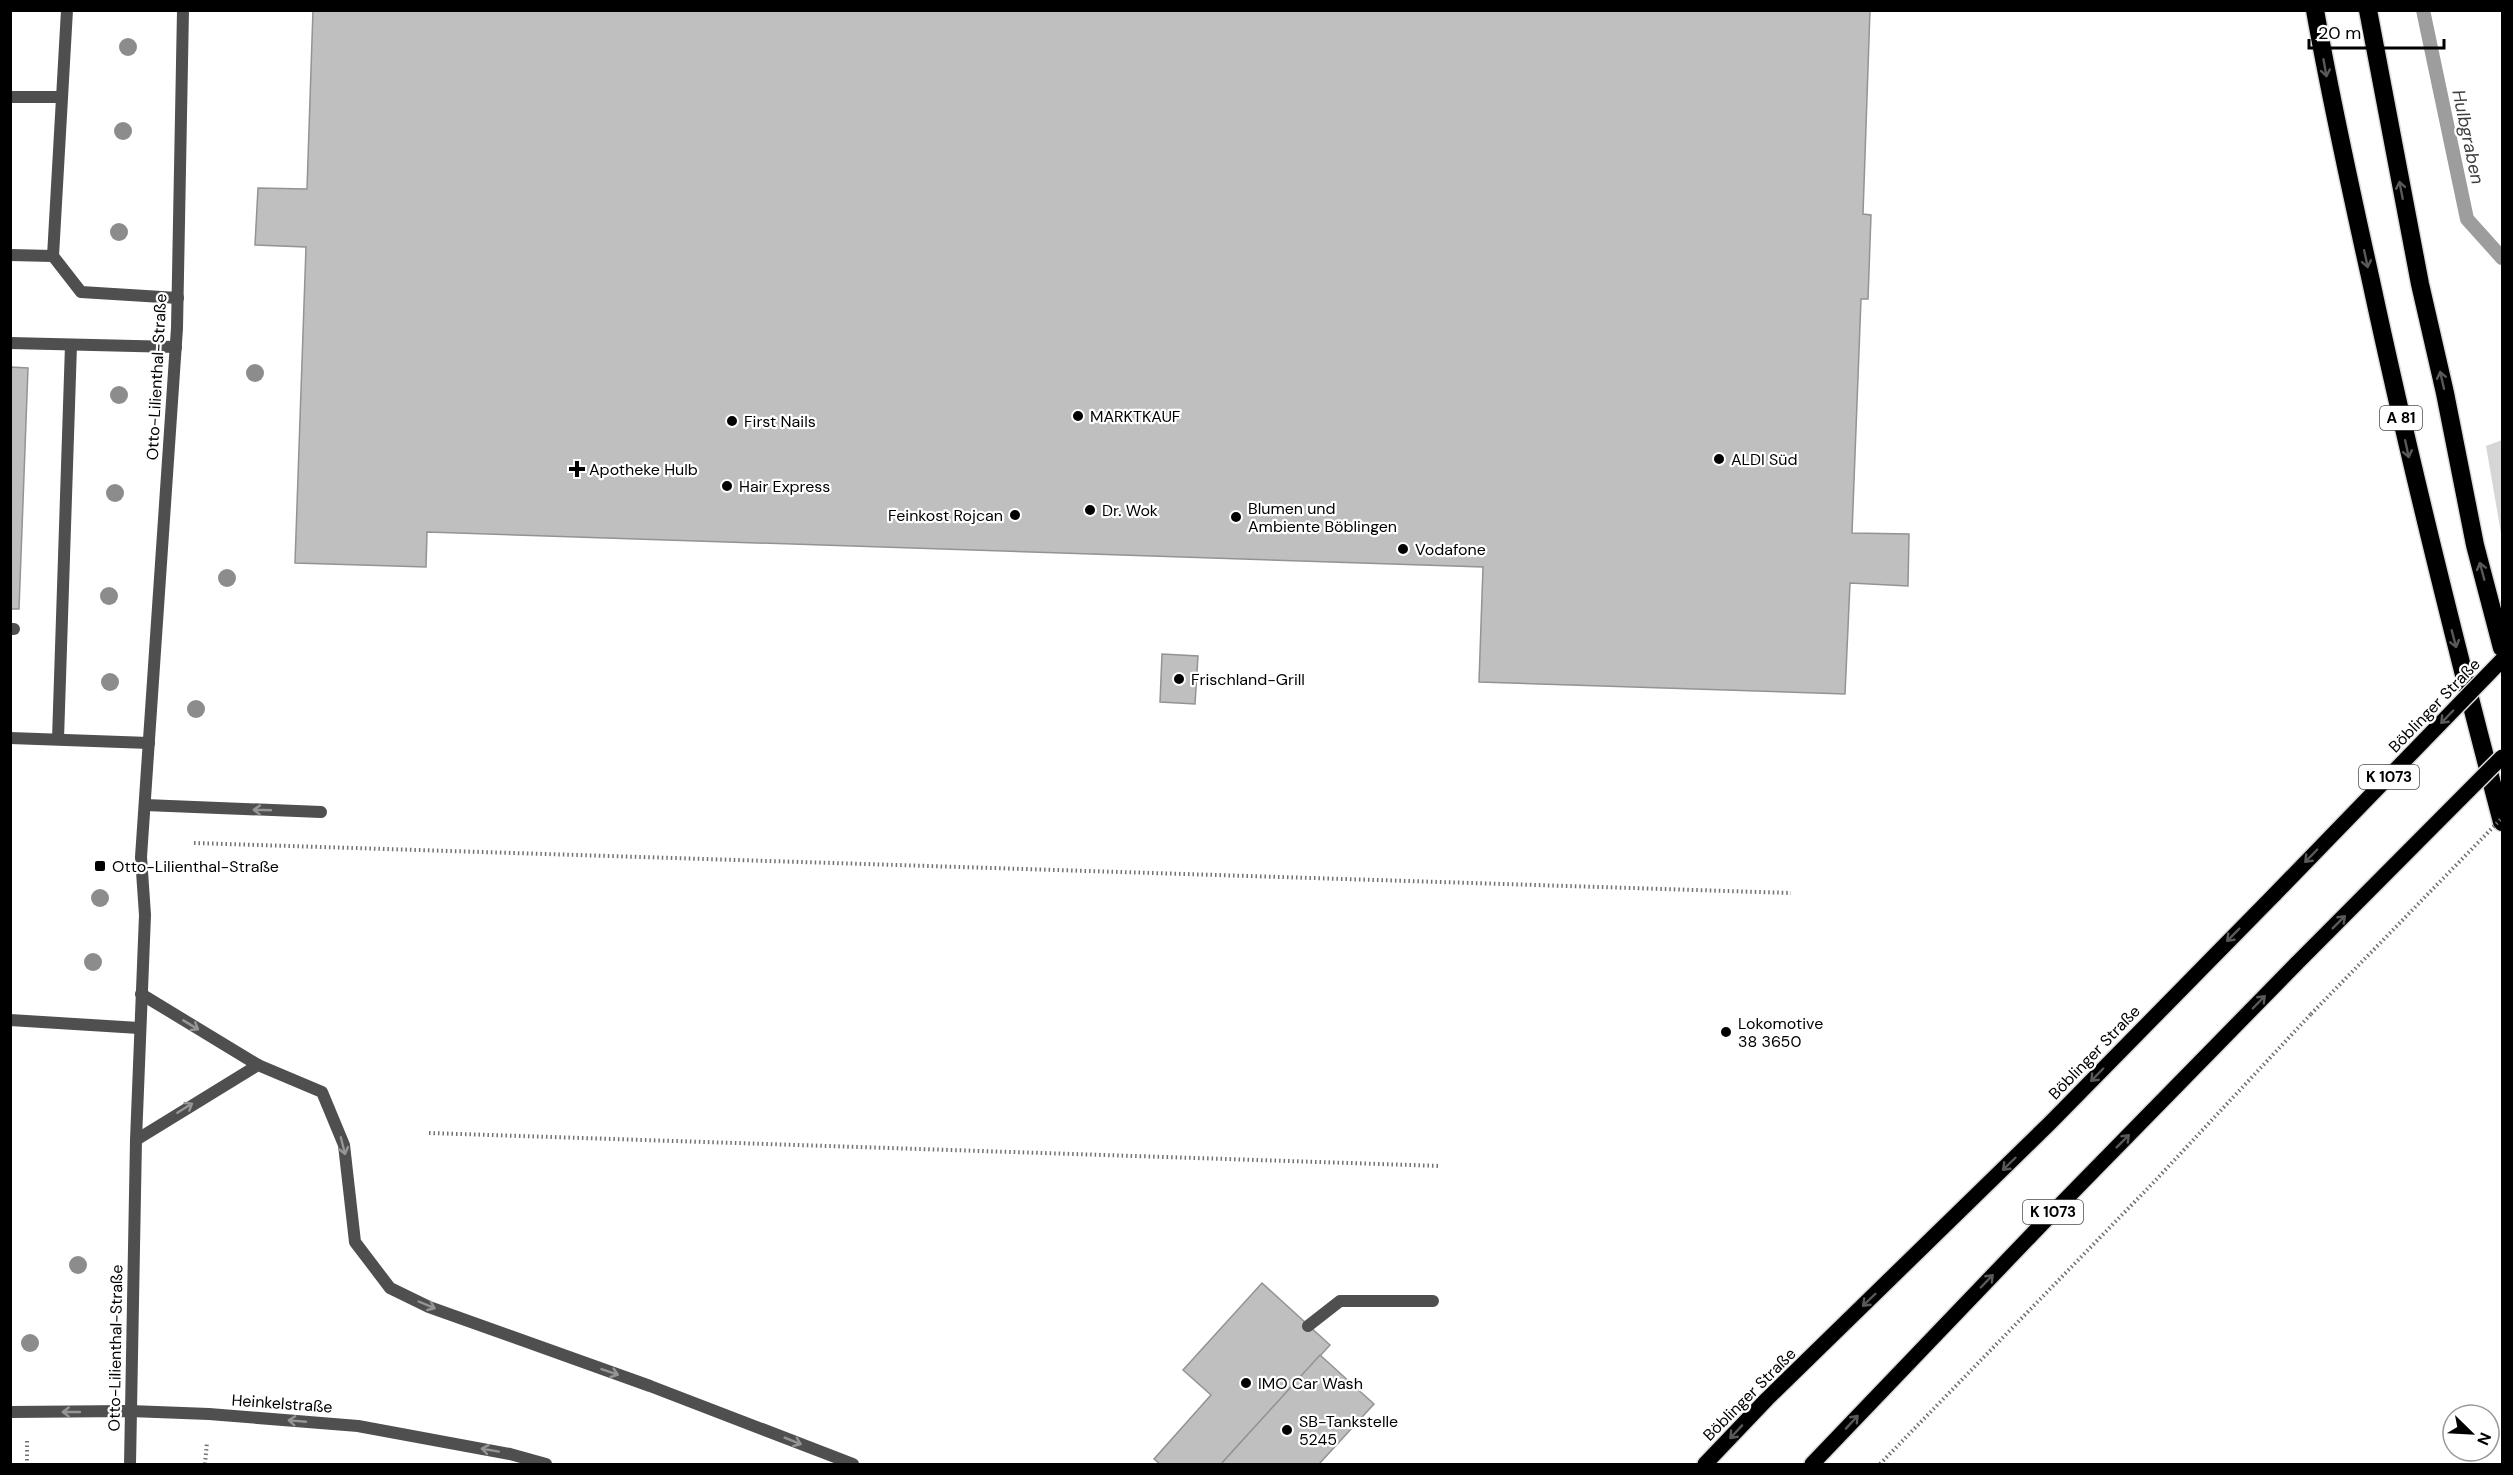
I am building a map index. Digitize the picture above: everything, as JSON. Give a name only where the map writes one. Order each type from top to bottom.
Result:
[{"type":"highway","name":"A 81","points":[[2315,10],[2331,103],[2410,461],[2450,626],[2502,820]]},
{"type":"highway","points":[[2368,10],[2420,284],[2445,393],[2475,544],[2502,648]]},
{"type":"main road","name":"Böblinger Straße","points":[[1706,1464],[1767,1399],[2050,1123],[2502,660]]},
{"type":"main road","name":"K 1073","points":[[1812,1464],[2062,1203],[2502,757]]},
{"type":"street","points":[[67,10],[53,256],[81,292],[178,298]]},
{"type":"street","name":"Otto-Lilienthal-Straße","points":[[130,1464],[136,1140],[145,915],[141,857],[176,347],[183,10]]},
{"type":"street","points":[[10,97],[62,97]]},
{"type":"street","points":[[10,255],[53,256]]},
{"type":"street","points":[[10,343],[176,347]]},
{"type":"street","points":[[58,740],[71,345]]},
{"type":"street","points":[[10,738],[149,743]]},
{"type":"street","points":[[145,805],[321,812]]},
{"type":"street","points":[[141,994],[258,1065],[322,1092],[344,1145],[355,1242],[390,1288],[429,1307],[660,1390],[853,1464]]},
{"type":"street","points":[[10,1020],[140,1028]]},
{"type":"street","points":[[136,1140],[258,1065]]},
{"type":"street","points":[[1308,1326],[1340,1301],[1433,1301]]},
{"type":"street","name":"Heinkelstraße","points":[[10,1412],[130,1411],[250,1417],[358,1426],[510,1454],[546,1464]]},
{"type":"path","points":[[1880,1464],[2152,1184],[2311,1014],[2502,820]]},
{"type":"path","points":[[194,843],[1791,893]]},
{"type":"path","points":[[429,1133],[1441,1166]]},
{"type":"shaded area","points":[[2502,440],[2502,539],[2486,446]]},
{"type":"building","name":"MARKTKAUF","points":[[313,10],[1870,10],[1863,214],[1871,215],[1868,299],[1861,299],[1852,533],[1909,534],[1908,586],[1850,583],[1845,694],[1479,682],[1483,567],[427,532],[426,567],[295,563],[306,247],[255,245],[258,188],[307,189]]},
{"type":"building","points":[[10,367],[28,368],[19,609],[10,609]]},
{"type":"building","name":"Frischland-Grill","points":[[1162,654],[1198,656],[1195,704],[1160,702]]},
{"type":"building","name":"IMO Car Wash","points":[[1262,1283],[1330,1345],[1221,1464],[1160,1464],[1154,1459],[1211,1395],[1183,1370]]},
{"type":"building","points":[[1320,1355],[1374,1404],[1319,1464],[1221,1464]]},
{"type":"waterway","name":"Hulbgraben","points":[[2423,10],[2467,219],[2502,258]]},
{"type":"place","name":"MARKTKAUF","points":[[1078,416]]},
{"type":"place","name":"First Nails","points":[[732,421]]},
{"type":"place","name":"ALDI Süd","points":[[1719,459]]},
{"type":"place","name":"Apotheke Hulb","points":[[577,469]]},
{"type":"place","name":"Hair Express","points":[[727,486]]},
{"type":"place","name":"Dr. Wok","points":[[1090,510]]},
{"type":"place","name":"Feinkost Rojcan","points":[[1015,515]]},
{"type":"place","name":"Blumen und Ambiente Böblingen","points":[[1236,517]]},
{"type":"place","name":"Vodafone","points":[[1403,549]]},
{"type":"place","name":"Frischland-Grill","points":[[1179,679]]},
{"type":"place","name":"Otto-Lilienthal-Straße","points":[[100,866]]},
{"type":"place","name":"Lokomotive 38 3650","points":[[1726,1032]]},
{"type":"place","name":"IMO Car Wash","points":[[1246,1383]]},
{"type":"place","name":"SB-Tankstelle 5245","points":[[1287,1430]]}]
